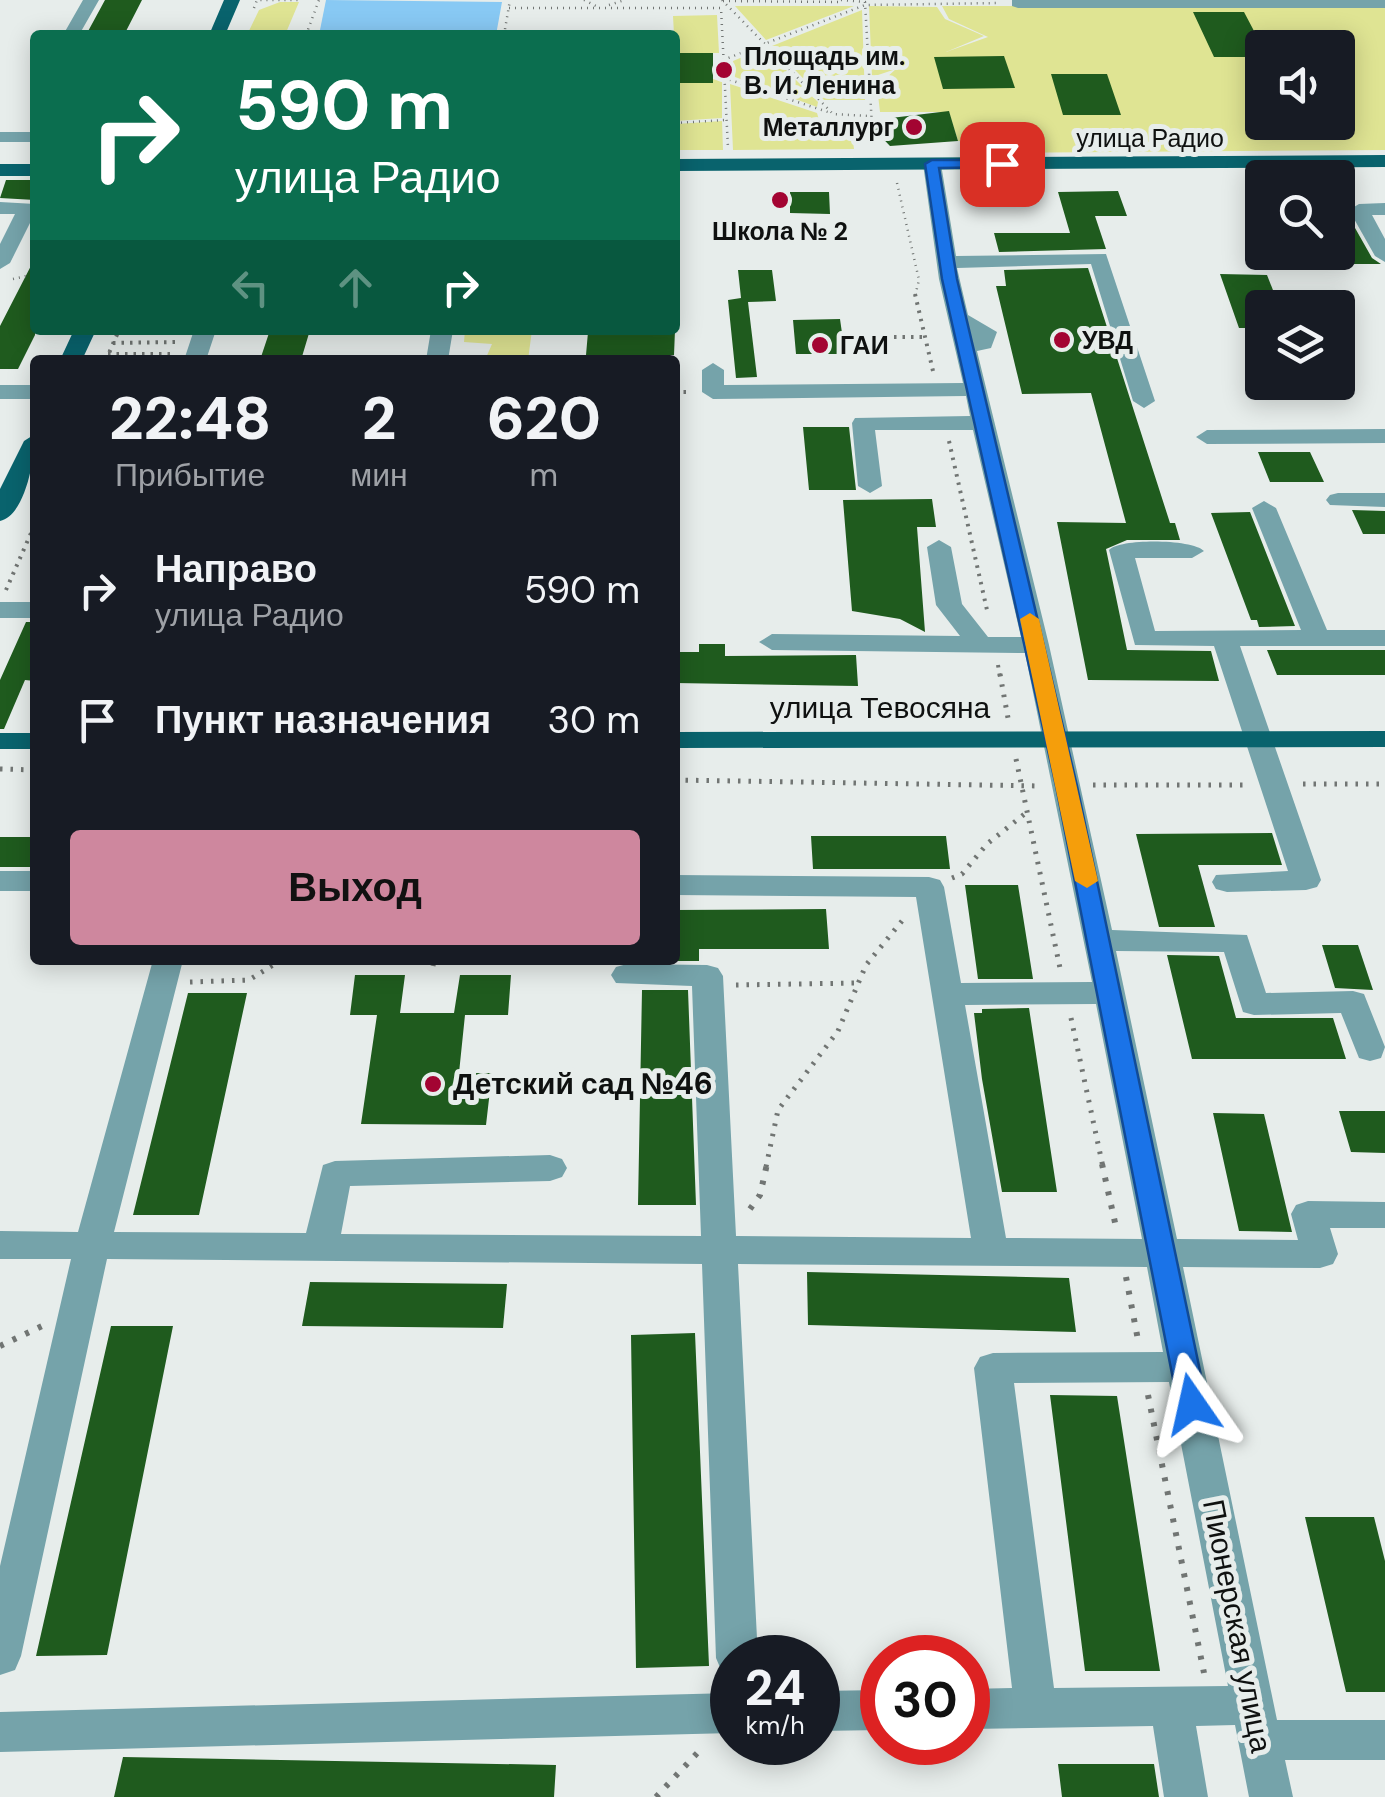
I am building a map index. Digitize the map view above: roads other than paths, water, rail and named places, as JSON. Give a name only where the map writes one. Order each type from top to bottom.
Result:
[{"type":"main road","points":[[219,30],[232,0]]},
{"type":"main road","name":"улица Радио","points":[[1355,164],[1385,162]]},
{"type":"main road","name":"улица Радио","points":[[680,165],[932,164],[1245,170]]},
{"type":"main road","points":[[0,170],[30,170]]},
{"type":"main road","points":[[0,514],[30,455]]},
{"type":"main road","name":"улица Тевосяна","points":[[680,740],[1385,739]]},
{"type":"main road","points":[[0,740],[30,740]]},
{"type":"street","points":[[75,30],[91,0]]},
{"type":"street","points":[[1018,3],[1385,3]]},
{"type":"street","points":[[0,137],[30,137]]},
{"type":"street","name":"Пионерская улица","points":[[932,164],[958,318],[1036,645],[1110,993],[1270,1797]]},
{"type":"street","points":[[0,208],[28,208],[2,272]]},
{"type":"street","points":[[1385,210],[1358,210],[1385,256]]},
{"type":"street","points":[[947,262],[1099,258],[1144,400]]},
{"type":"street","points":[[712,370],[713,392],[974,389]]},
{"type":"street","points":[[0,392],[30,392]]},
{"type":"street","points":[[870,486],[863,423],[982,423]]},
{"type":"street","points":[[1207,437],[1385,436]]},
{"type":"street","points":[[1338,500],[1385,500]]},
{"type":"street","points":[[1264,508],[1317,638]]},
{"type":"street","points":[[938,547],[949,606],[987,644]]},
{"type":"street","points":[[1192,551],[1121,550],[1144,639],[1385,638]]},
{"type":"street","points":[[0,610],[30,610]]},
{"type":"street","points":[[1224,638],[1306,880],[1227,882]]},
{"type":"street","points":[[772,642],[1036,645]]},
{"type":"street","points":[[0,880],[30,881]]},
{"type":"street","points":[[680,886],[930,887],[991,1252]]},
{"type":"street","points":[[1099,940],[1236,942],[1254,1004],[1353,1002],[1370,1050]]},
{"type":"street","points":[[0,1656],[92,1246],[165,971]]},
{"type":"street","points":[[628,976],[707,976],[735,1635]]},
{"type":"street","points":[[948,994],[1110,993]]},
{"type":"street","points":[[320,1249],[335,1174],[550,1168]]},
{"type":"street","points":[[0,1245],[1320,1254],[1308,1214],[1385,1215]]},
{"type":"street","points":[[1035,1708],[993,1368],[1185,1367]]},
{"type":"street","points":[[1172,1708],[1186,1797]]},
{"type":"street","points":[[990,1709],[1172,1708],[1385,1740]]},
{"type":"street","points":[[0,1732],[710,1728]]},
{"type":"water","points":[[326,0],[502,2],[497,30],[320,30]]},
{"type":"place","name":"Площадь им. В. И. Ленина","points":[[724,70]]},
{"type":"place","name":"Металлург","points":[[914,127]]},
{"type":"place","name":"Школа № 2","points":[[780,200]]},
{"type":"place","name":"УВД","points":[[1062,340]]},
{"type":"place","name":"ГАИ","points":[[820,345]]},
{"type":"place","name":"Детский сад №46","points":[[433,1084]]}]
